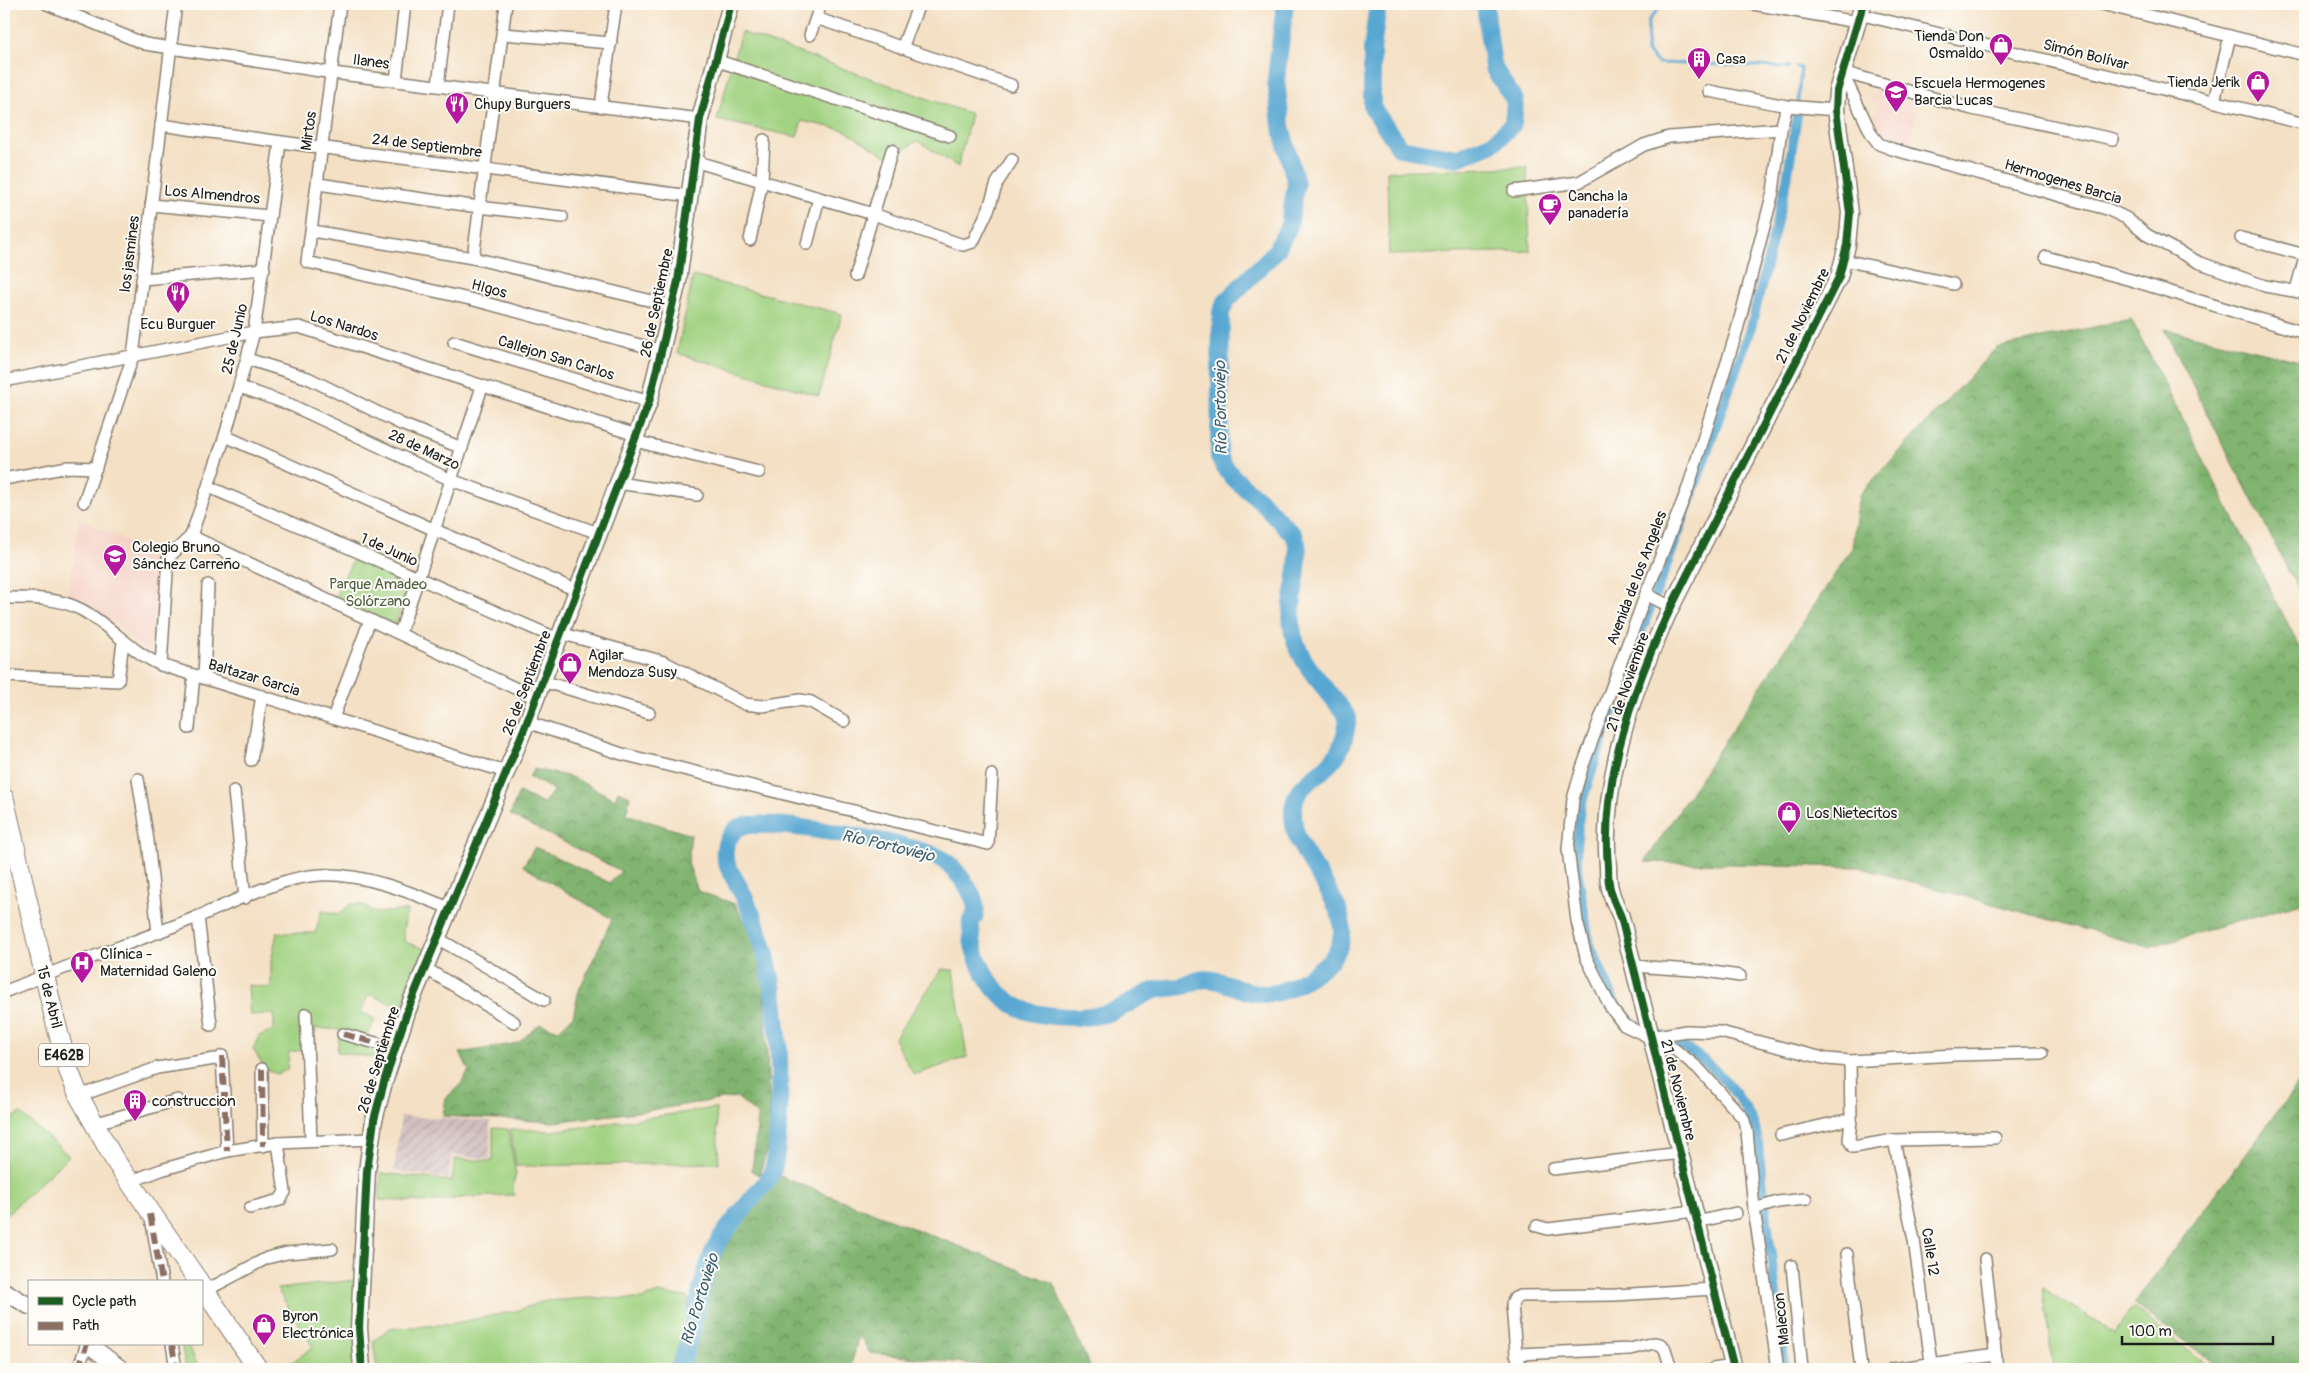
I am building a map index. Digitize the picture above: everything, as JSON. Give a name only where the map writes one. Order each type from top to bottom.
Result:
[{"type":"main road","name":"15 de Abril","points":[[4,798],[63,1051],[79,1096],[93,1124],[129,1182],[198,1280]]},
{"type":"main road","name":"15 de Abril","points":[[202,1286],[258,1369]]},
{"type":"street","name":"Ilanes","points":[[47,4],[145,44],[332,73],[601,105],[700,119]]},
{"type":"street","name":"los jasmines","points":[[84,502],[133,356],[176,4]]},
{"type":"street","name":"Mirtos","points":[[307,262],[340,4]]},
{"type":"street","points":[[396,80],[405,4]]},
{"type":"street","points":[[438,85],[448,4]]},
{"type":"street","points":[[473,258],[506,4]]},
{"type":"street","points":[[601,105],[616,4]]},
{"type":"street","name":"26 de Septiembre","points":[[362,1369],[359,1328],[367,1171],[381,1091],[394,1048],[425,968],[527,722],[576,590],[636,438],[648,402],[673,306],[681,264],[700,119],[731,4]]},
{"type":"street","points":[[810,35],[821,4]]},
{"type":"street","points":[[902,48],[919,4]]},
{"type":"street","name":"Simón Bolívar","points":[[1753,4],[1860,13],[2305,124]]},
{"type":"street","points":[[2102,4],[2305,55]]},
{"type":"street","name":"21 de Noviembre","points":[[1734,1368],[1621,917],[1611,892],[1606,848],[1607,819],[1614,773],[1632,702],[1648,656],[1657,600],[1830,298],[1844,260],[1850,207],[1836,110],[1837,91],[1860,13]]},
{"type":"street","points":[[816,18],[1011,85]]},
{"type":"street","points":[[503,34],[611,43]]},
{"type":"street","points":[[2214,101],[2230,36]]},
{"type":"street","points":[[716,60],[950,136]]},
{"type":"street","points":[[1842,72],[1972,109],[2113,139]]},
{"type":"street","name":"Hermogenes Barcia","points":[[1842,72],[1872,135],[1879,144],[2107,209],[2126,218],[2147,235],[2198,262],[2265,286],[2300,292]]},
{"type":"street","points":[[1709,91],[1787,106],[1836,110]]},
{"type":"street","name":"Avenida de los Angeles","points":[[1778,1369],[1758,1208],[1747,1131],[1743,1118],[1698,1068],[1674,1049],[1624,1025],[1611,1008],[1586,957],[1577,921],[1568,849],[1569,823],[1575,792],[1657,600],[1688,488],[1750,287],[1774,192],[1781,128],[1787,106]]},
{"type":"street","name":"24 de Septiembre","points":[[161,125],[322,149],[484,168],[690,196]]},
{"type":"street","points":[[1514,191],[1579,182],[1644,145],[1669,138],[1781,128]]},
{"type":"street","points":[[750,240],[762,181],[764,140]]},
{"type":"street","name":"25 de Junio","points":[[191,536],[209,487],[248,359],[264,269],[280,143]]},
{"type":"street","points":[[855,276],[892,150]]},
{"type":"street","points":[[694,161],[873,214],[963,245],[972,242],[989,208],[997,183],[1012,160]]},
{"type":"street","points":[[318,184],[479,208],[562,217]]},
{"type":"street","points":[[807,244],[819,198]]},
{"type":"street","name":"Los Almendros","points":[[151,205],[270,216]]},
{"type":"street","points":[[312,231],[473,258],[673,306]]},
{"type":"street","points":[[2241,238],[2305,256],[2300,292]]},
{"type":"street","points":[[2046,258],[2131,280],[2305,333]]},
{"type":"street","points":[[1844,260],[1953,284]]},
{"type":"street","name":"HIgos","points":[[307,262],[478,301],[662,352]]},
{"type":"street","points":[[142,279],[264,269]]},
{"type":"street","name":"Los Nardos","points":[[4,380],[254,332],[288,328],[309,329],[636,438],[759,472]]},
{"type":"street","name":"Callejon San Carlos","points":[[454,342],[648,402]]},
{"type":"street","points":[[248,359],[308,378],[401,424],[462,448]]},
{"type":"street","name":"28 de Marzo","points":[[240,387],[291,405],[451,480],[598,533]]},
{"type":"street","points":[[400,633],[482,387]]},
{"type":"street","points":[[225,436],[435,530],[576,590]]},
{"type":"street","points":[[4,479],[68,467],[96,468]]},
{"type":"street","points":[[618,483],[698,495]]},
{"type":"street","name":"1 de Junio","points":[[209,487],[418,580],[559,636],[664,662],[745,704],[762,706],[789,700],[811,702],[844,721]]},
{"type":"street","points":[[161,665],[168,558],[191,536],[536,698]]},
{"type":"street","points":[[189,728],[199,676],[208,585]]},
{"type":"street","name":"Baltazar Garcia","points":[[4,598],[40,599],[66,603],[93,617],[123,642],[161,665],[506,772]]},
{"type":"street","points":[[333,718],[370,620]]},
{"type":"street","points":[[4,676],[118,681],[123,642]]},
{"type":"street","points":[[542,681],[649,713]]},
{"type":"street","points":[[250,760],[262,696]]},
{"type":"street","points":[[527,722],[622,754],[988,844],[992,775]]},
{"type":"street","points":[[138,779],[148,841],[158,933]]},
{"type":"street","points":[[234,791],[245,898]]},
{"type":"street","points":[[4,992],[296,879],[322,875],[354,878],[449,908]]},
{"type":"street","points":[[198,917],[211,1025]]},
{"type":"street","points":[[437,938],[544,1000]]},
{"type":"street","points":[[1633,966],[1706,971],[1740,976]]},
{"type":"street","points":[[425,968],[514,1022]]},
{"type":"street","points":[[306,1014],[311,1141]]},
{"type":"street","points":[[1651,1037],[1686,1031],[1720,1032],[1818,1057],[1850,1061],[1955,1055],[2042,1053]]},
{"type":"street","points":[[344,1034],[394,1048]]},
{"type":"street","points":[[79,1096],[126,1077],[157,1068],[219,1058],[227,1151]]},
{"type":"street","points":[[1850,1061],[1851,1119],[1849,1140],[1854,1147],[1894,1140],[1995,1138]]},
{"type":"street","points":[[262,1069],[263,1146]]},
{"type":"street","points":[[93,1124],[178,1100]]},
{"type":"street","points":[[1781,1135],[1851,1119]]},
{"type":"street","points":[[129,1182],[161,1170],[227,1151],[278,1143],[372,1139]]},
{"type":"street","name":"Calle 12","points":[[1894,1140],[1914,1240],[1932,1367]]},
{"type":"street","points":[[250,1208],[280,1200],[284,1197],[285,1192],[278,1143]]},
{"type":"street","points":[[1553,1169],[1680,1153]]},
{"type":"street","points":[[1758,1208],[1778,1202],[1806,1199]]},
{"type":"street","points":[[1537,1226],[1548,1229],[1736,1213]]},
{"type":"street","points":[[150,1214],[162,1280]]},
{"type":"street","points":[[202,1286],[267,1258],[287,1253],[332,1249]]},
{"type":"street","points":[[1847,1254],[1862,1369]]},
{"type":"street","points":[[1984,1259],[1997,1369]]},
{"type":"street","name":"Malecon","points":[[1792,1266],[1802,1369]]},
{"type":"street","points":[[1522,1369],[1516,1354],[1512,1304],[1515,1298],[1520,1296],[1615,1295],[1714,1289]]},
{"type":"street","points":[[4,1291],[28,1305]]},
{"type":"street","points":[[1516,1354],[1630,1349],[1660,1344],[1665,1349],[1670,1369]]},
{"type":"street","points":[[78,1369],[87,1346]]},
{"type":"street","points":[[91,1346],[121,1369]]},
{"type":"street","points":[[172,1346],[176,1369]]},
{"type":"street","points":[[1892,1369],[1932,1367],[1996,1355]]},
{"type":"street","points":[[1713,1369],[1734,1368]]},
{"type":"shaded area","name":"Escuela Hermogenes Barcia Lucas","points":[[1875,89],[1919,99],[1910,147],[1887,141],[1881,136],[1874,122],[1877,104],[1871,101]]},
{"type":"shaded area","name":"Colegio Bruno Sánchez Carreño","points":[[79,518],[161,557],[151,654],[116,624],[99,613],[68,598]]},
{"type":"shaded area","points":[[401,1116],[490,1121],[490,1159],[452,1155],[448,1179],[394,1171]]},
{"type":"green space","points":[[741,32],[971,114],[958,167],[918,141],[889,158],[844,130],[802,121],[797,137],[717,120]]},
{"type":"green space","points":[[1527,167],[1530,251],[1389,255],[1387,171]]},
{"type":"green space","points":[[693,276],[842,314],[819,396],[677,353]]},
{"type":"green space","points":[[2131,319],[2305,657],[2305,902],[2149,947],[1858,867],[1645,862],[1852,548],[1859,495],[1996,348]]},
{"type":"green space","points":[[2164,329],[2305,362],[2305,603]]},
{"type":"green space","name":"Parque Amadeo Solórzano","points":[[354,558],[410,581],[395,625],[334,598]]},
{"type":"green space","points":[[534,769],[571,777],[615,799],[618,791],[630,796],[626,814],[691,835],[688,863],[698,891],[735,904],[750,932],[763,972],[771,1137],[759,1175],[752,1171],[758,1116],[737,1097],[553,1122],[443,1116],[446,1098],[461,1084],[469,1070],[460,1053],[518,1043],[540,1024],[559,1030],[573,1016],[579,990],[612,919],[523,866],[535,847],[610,883],[621,871],[510,815],[519,792],[543,804],[554,790],[529,777]]},
{"type":"green space","points":[[351,904],[360,904],[376,913],[407,910],[403,931],[405,942],[425,949],[402,1008],[369,994],[361,1012],[375,1019],[367,1038],[385,1051],[383,1059],[337,1052],[340,1030],[316,1028],[313,1049],[289,1052],[287,1070],[277,1074],[265,1069],[253,1049],[259,1036],[274,1030],[274,1014],[250,1015],[248,985],[271,988],[271,961],[277,933],[315,933],[322,911],[339,914]]},
{"type":"green space","points":[[942,969],[953,970],[967,1057],[914,1075],[894,1039]]},
{"type":"green space","points":[[2305,1075],[2305,1369],[2221,1369],[2134,1303]]},
{"type":"green space","points":[[716,1108],[719,1163],[516,1166],[510,1129],[553,1131]]},
{"type":"green space","points":[[20,1113],[69,1156],[4,1217],[4,1124]]},
{"type":"green space","points":[[493,1128],[508,1129],[516,1174],[513,1184],[514,1195],[469,1197],[428,1202],[379,1200],[381,1173],[452,1181],[455,1159],[493,1161]]},
{"type":"green space","points":[[772,1173],[1053,1283],[1091,1369],[1020,1369],[870,1353],[859,1335],[850,1369],[679,1369],[696,1319],[707,1269],[739,1216]]},
{"type":"green space","points":[[365,1279],[365,1369],[283,1369],[313,1347],[277,1289]]},
{"type":"green space","points":[[2043,1288],[2114,1333],[2133,1307],[2212,1369],[2053,1369]]},
{"type":"green space","points":[[658,1293],[687,1297],[691,1308],[677,1362],[671,1369],[377,1369],[373,1341],[389,1329],[450,1324],[515,1311],[545,1301],[590,1298],[642,1299]]},
{"type":"green space","points":[[181,1346],[193,1346],[190,1348],[199,1369],[186,1369]]},
{"type":"waterway","name":"Río Portoviejo","points":[[679,1369],[689,1341],[712,1255],[726,1231],[770,1177],[777,1145],[779,1051],[771,979],[765,951],[755,922],[725,857],[725,848],[729,837],[738,828],[758,825],[809,829],[872,839],[923,852],[942,859],[959,875],[974,900],[976,909],[974,918],[971,921],[972,940],[979,963],[985,974],[999,993],[1008,1001],[1027,1011],[1038,1014],[1064,1017],[1102,1015],[1117,1010],[1153,991],[1184,986],[1199,980],[1208,979],[1254,993],[1276,993],[1308,977],[1331,960],[1335,954],[1342,938],[1341,922],[1336,905],[1328,889],[1299,841],[1294,825],[1293,811],[1299,791],[1328,765],[1339,752],[1348,718],[1307,665],[1295,641],[1291,618],[1298,559],[1295,537],[1263,503],[1228,472],[1219,457],[1221,312],[1227,300],[1276,251],[1289,226],[1296,184],[1281,126],[1276,79],[1285,4]]},
{"type":"waterway","name":"Río Portoviejo","points":[[1378,4],[1372,50],[1372,107],[1400,148],[1457,158],[1493,143],[1513,124],[1515,101],[1493,67],[1485,4]]},
{"type":"waterway","points":[[1663,4],[1648,21],[1647,52],[1658,63],[1789,67]]},
{"type":"waterway","points":[[1796,67],[1801,68],[1798,102]]},
{"type":"waterway","points":[[1641,1028],[1633,1024],[1617,1007],[1589,943],[1577,869],[1576,847],[1580,807],[1622,681],[1673,548],[1752,324],[1787,180],[1797,115]]},
{"type":"waterway","points":[[1659,1035],[1687,1049],[1713,1069],[1736,1094],[1754,1125],[1758,1142],[1785,1369]]},
{"type":"marked path","points":[[343,1034],[394,1048]]},
{"type":"marked path","points":[[222,1056],[227,1151]]},
{"type":"marked path","points":[[262,1069],[263,1146]]},
{"type":"marked path","points":[[150,1214],[162,1280]]},
{"type":"marked path","points":[[78,1369],[86,1346]]},
{"type":"marked path","points":[[172,1346],[176,1369]]},
{"type":"cycle path","points":[[362,1369],[359,1328],[367,1171],[374,1120],[384,1082],[408,1009],[527,722],[649,402],[678,281],[700,119],[731,4]]},
{"type":"cycle path","points":[[1734,1369],[1621,917],[1609,886],[1607,834],[1609,800],[1623,733],[1633,700],[1658,636],[1839,277],[1847,245],[1850,213],[1836,110],[1837,91],[1863,4]]},
{"type":"place","name":"Tienda Don Osmaldo","points":[[2001,66]]},
{"type":"place","name":"Casa","points":[[1699,80]]},
{"type":"place","name":"Tienda Jerik","points":[[2258,103]]},
{"type":"place","name":"Escuela Hermogenes Barcia Lucas","points":[[1896,113]]},
{"type":"place","name":"Chupy Burguers","points":[[457,125]]},
{"type":"place","name":"Cancha la panadería","points":[[1550,226]]},
{"type":"place","name":"Ecu Burguer","points":[[178,314]]},
{"type":"place","name":"Colegio Bruno Sánchez Carreño","points":[[115,577]]},
{"type":"place","name":"Agilar Mendoza Susy","points":[[570,685]]},
{"type":"place","name":"Los Nietecitos","points":[[1789,834]]},
{"type":"place","name":"Clínica - Maternidad Galeno","points":[[82,984]]},
{"type":"place","name":"construccion","points":[[135,1122]]},
{"type":"place","name":"Byron Electrónica","points":[[264,1346]]}]
